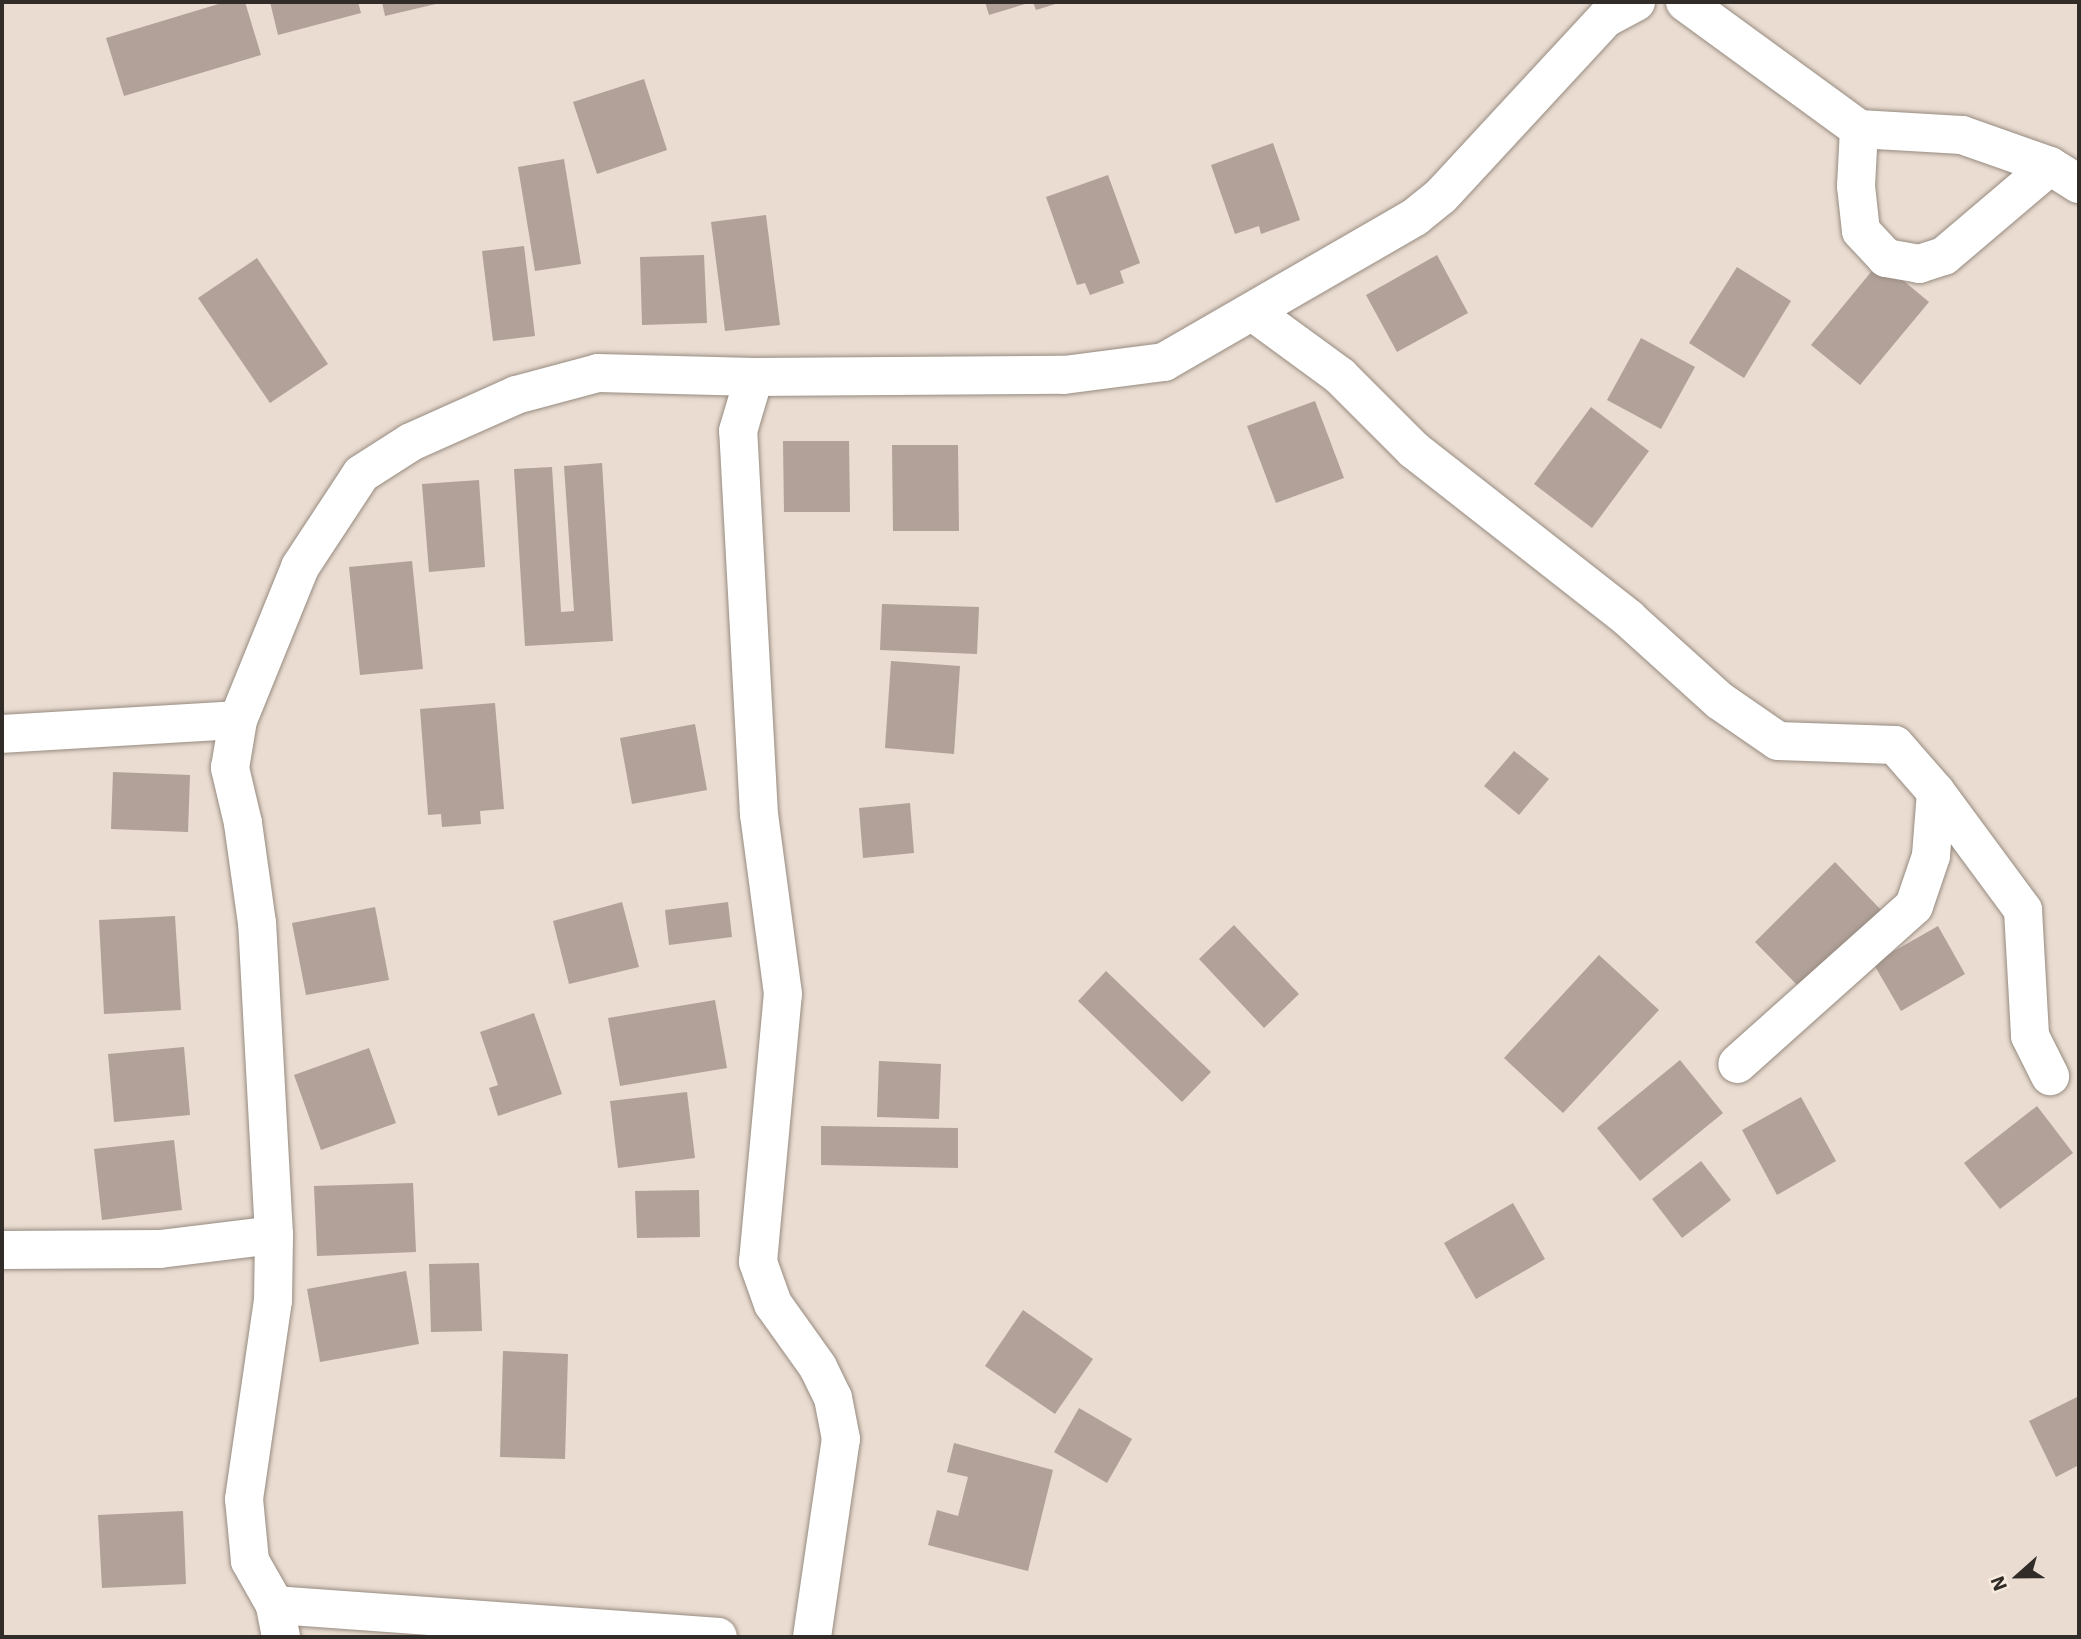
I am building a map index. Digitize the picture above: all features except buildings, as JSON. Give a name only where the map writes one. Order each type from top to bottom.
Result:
[{"type":"street","points":[[718,1637],[278,1621],[250,1561],[243,1499],[273,1301],[274,1234],[257,923],[243,823],[230,768],[238,720],[300,567],[361,474],[411,442],[516,395],[598,373],[754,377],[1064,375],[1164,362],[1254,313],[1415,217],[1441,196],[1606,18],[1636,2]]},
{"type":"street","points":[[1685,2],[1859,129],[1962,135],[2065,175]]},
{"type":"street","points":[[1859,129],[1856,186],[1861,231],[1886,258],[1919,264],[1944,256],[2065,175]]},
{"type":"street","points":[[1254,313],[1339,376],[1414,450],[1628,618],[1720,701],[1778,741],[1895,745],[1936,792],[2023,910],[2030,1036],[2050,1076]]},
{"type":"street","points":[[754,377],[738,431],[759,815],[783,994],[758,1262],[773,1304],[828,1388],[841,1439],[812,1637]]},
{"type":"street","points":[[2,734],[238,720]]},
{"type":"street","points":[[1737,1064],[1914,906],[1931,856],[1936,792]]},
{"type":"street","points":[[2,1250],[160,1249],[274,1234]]}]
